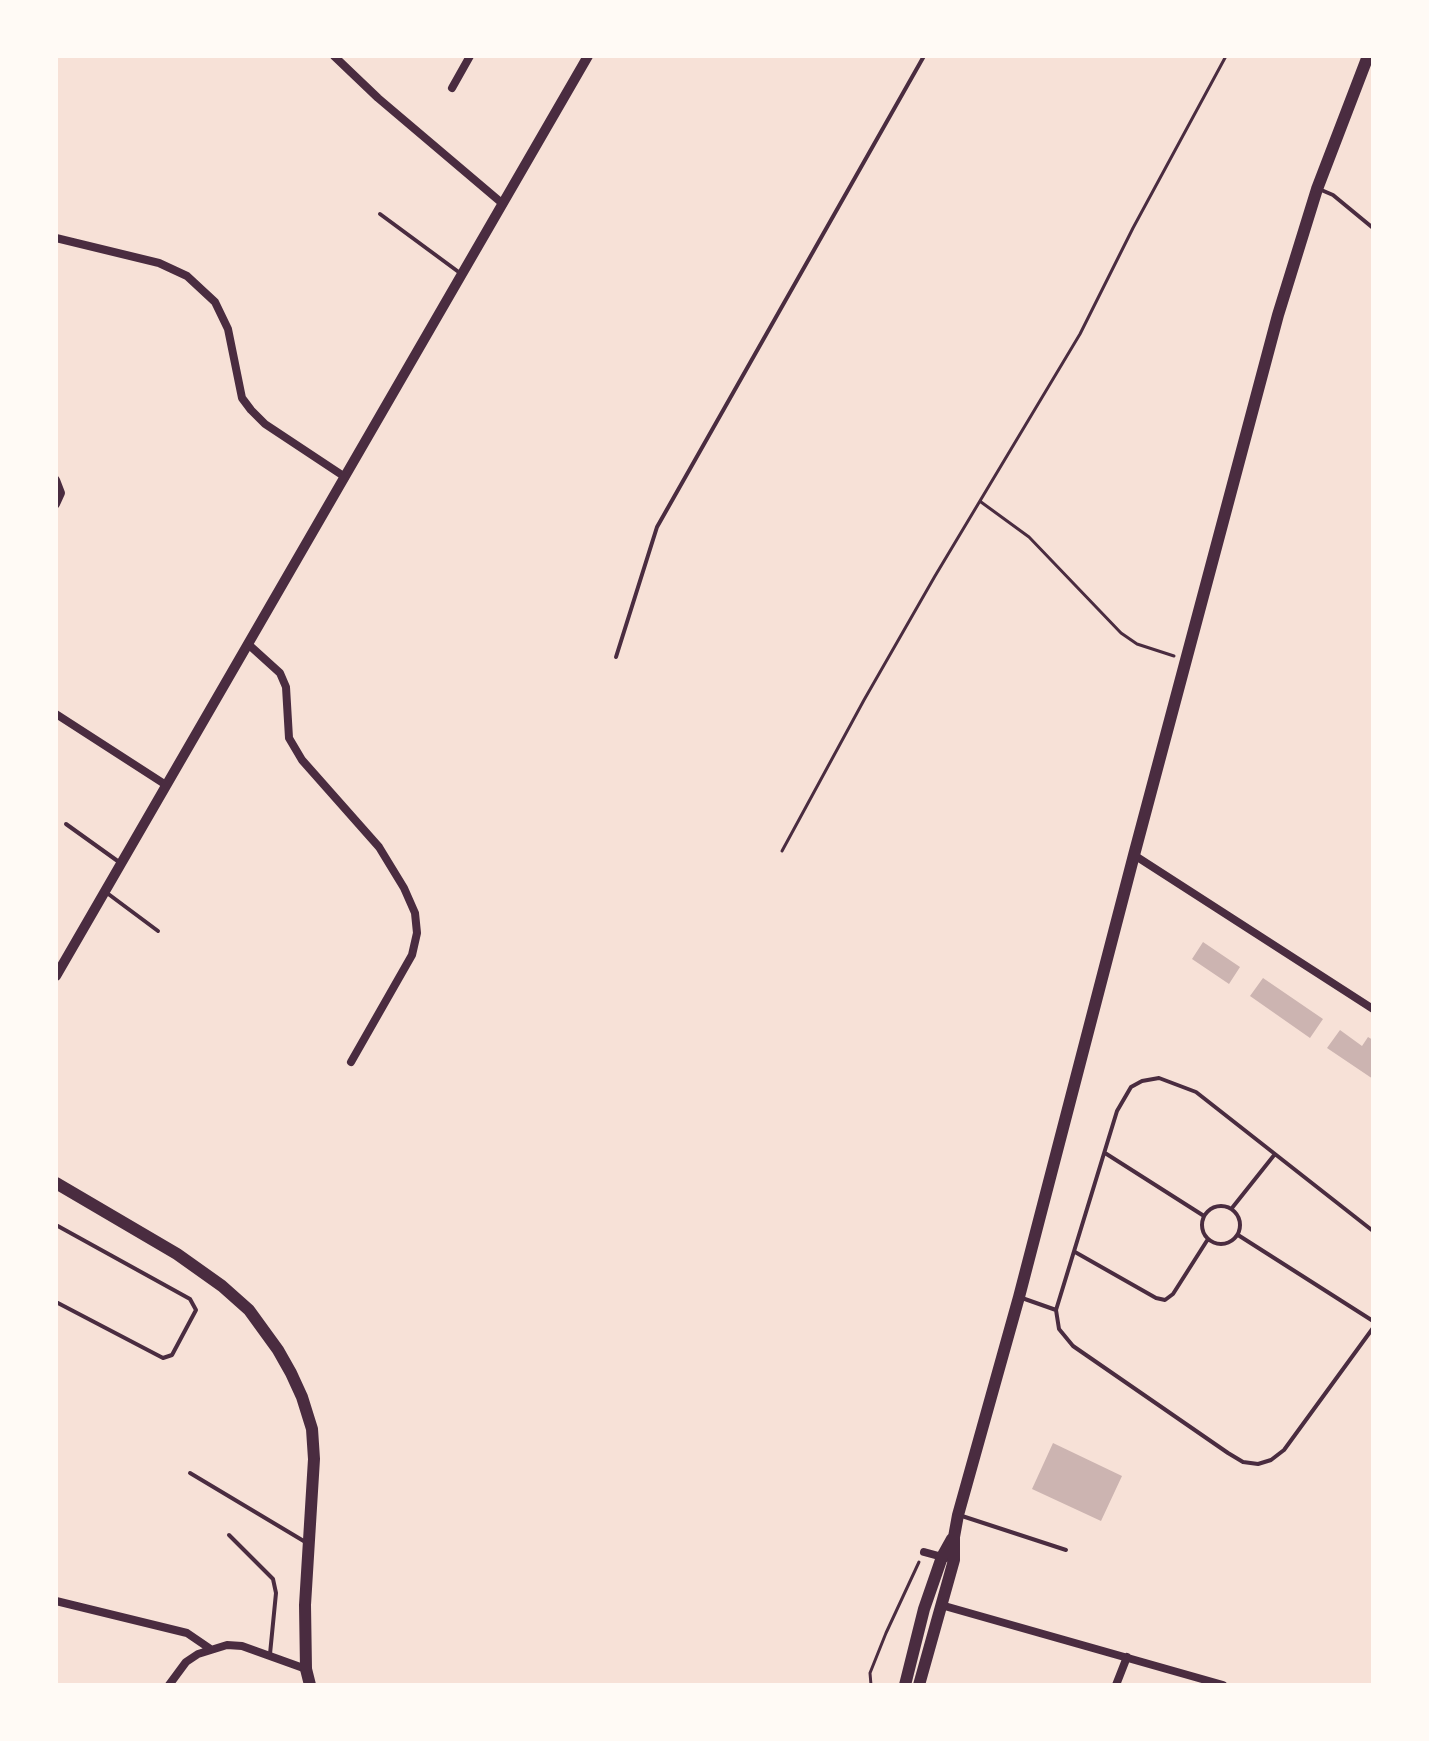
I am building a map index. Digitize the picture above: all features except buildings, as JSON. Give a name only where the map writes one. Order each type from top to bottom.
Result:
[{"type":"main road","points":[[919,1685],[941,1605],[958,1515],[1019,1297],[1278,315],[1317,189],[1368,56]]},
{"type":"main road","points":[[56,1183],[210,1276],[249,1310],[265,1330],[297,1385],[312,1429],[314,1459],[305,1605],[306,1669],[310,1685]]},
{"type":"main road","points":[[905,1685],[924,1609],[948,1558]]},
{"type":"street","points":[[334,56],[503,204]]},
{"type":"street","points":[[452,88],[470,56]]},
{"type":"street","points":[[57,972],[588,56]]},
{"type":"street","points":[[56,238],[159,263],[187,276],[215,302],[228,329],[242,398],[251,410],[265,424],[345,477]]},
{"type":"street","points":[[56,480],[61,493],[56,504]]},
{"type":"street","points":[[248,644],[280,673],[286,687],[289,738],[302,760],[379,847],[415,913],[417,933],[412,955],[351,1062]]},
{"type":"street","points":[[56,714],[166,785]]},
{"type":"street","points":[[1134,855],[1373,1009]]},
{"type":"street","points":[[924,1552],[948,1558]]},
{"type":"street","points":[[56,1601],[187,1633],[209,1648]]},
{"type":"street","points":[[941,1605],[1223,1685]]},
{"type":"street","points":[[169,1685],[186,1662],[209,1648],[227,1645],[242,1646],[306,1669]]},
{"type":"street","points":[[1116,1685],[1127,1657]]},
{"type":"lane","points":[[616,657],[657,527],[924,56]]},
{"type":"lane","points":[[1317,189],[1333,195],[1373,228]]},
{"type":"lane","points":[[380,214],[462,274]]},
{"type":"lane","points":[[66,824],[121,863]]},
{"type":"lane","points":[[105,891],[158,931]]},
{"type":"lane","points":[[1373,1231],[1196,1092],[1159,1078],[1142,1081],[1131,1087],[1117,1111],[1056,1310],[1059,1329],[1065,1340],[1228,1453],[1243,1462],[1258,1464],[1271,1460],[1284,1450],[1373,1328]]},
{"type":"lane","points":[[1105,1153],[1204,1216]]},
{"type":"lane","points":[[1231,1209],[1275,1154]]},
{"type":"lane","points":[[1219,1206],[1231,1209],[1240,1223],[1238,1235],[1224,1244],[1208,1239],[1202,1228],[1204,1216],[1219,1206]]},
{"type":"lane","points":[[56,1225],[190,1299],[196,1310],[172,1355],[163,1358],[56,1302]]},
{"type":"lane","points":[[1238,1235],[1373,1321]]},
{"type":"lane","points":[[1075,1252],[1156,1298],[1165,1300],[1173,1294],[1208,1239]]},
{"type":"lane","points":[[1019,1297],[1056,1310]]},
{"type":"lane","points":[[190,1473],[309,1544]]},
{"type":"lane","points":[[958,1515],[1066,1550]]},
{"type":"lane","points":[[229,1535],[273,1579],[276,1593],[270,1656]]},
{"type":"path","points":[[782,851],[871,687],[1080,334],[1226,56]]},
{"type":"path","points":[[981,502],[1029,537],[1121,633],[1137,644],[1185,660]]},
{"type":"path","points":[[871,1685],[870,1673],[924,1552]]}]
